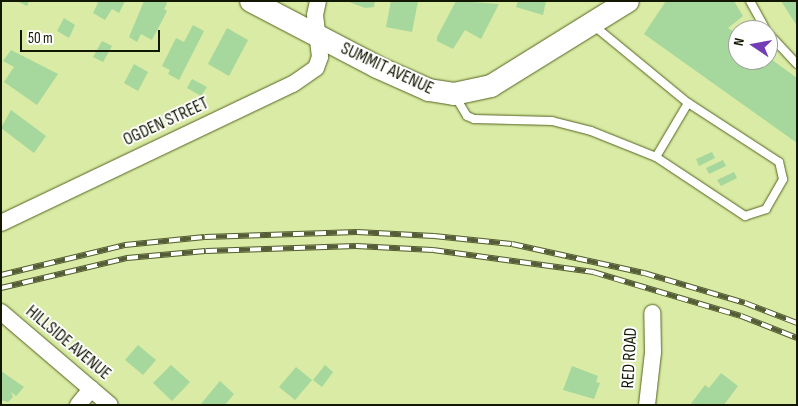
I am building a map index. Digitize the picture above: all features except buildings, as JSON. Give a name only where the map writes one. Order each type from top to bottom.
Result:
[{"type":"street","name":"SUMMIT AVENUE","points":[[251,1],[429,90],[454,94],[491,86],[628,1]]},
{"type":"street","name":"OGDEN STREET","points":[[1,223],[293,84],[316,68],[320,57],[315,15],[318,1]]},
{"type":"street","name":"HILLSIDE AVENUE","points":[[1,312],[110,405]]},
{"type":"street","name":"RED ROAD","points":[[647,405],[653,352],[652,313]]},
{"type":"street","points":[[78,405],[91,389]]},
{"type":"lane","points":[[750,1],[760,20]]},
{"type":"lane","points":[[454,94],[467,116],[474,119],[564,124],[656,157],[745,216],[766,209],[783,179],[782,166],[688,103],[591,24]]},
{"type":"lane","points":[[778,44],[797,64]]},
{"type":"lane","points":[[656,157],[688,103]]},
{"type":"railway","points":[[1,275],[125,245],[205,237],[357,232],[434,236],[512,244],[644,273],[745,303],[797,323]]},
{"type":"railway","points":[[1,288],[127,258],[206,251],[356,246],[433,250],[593,272],[741,316],[797,338]]}]
